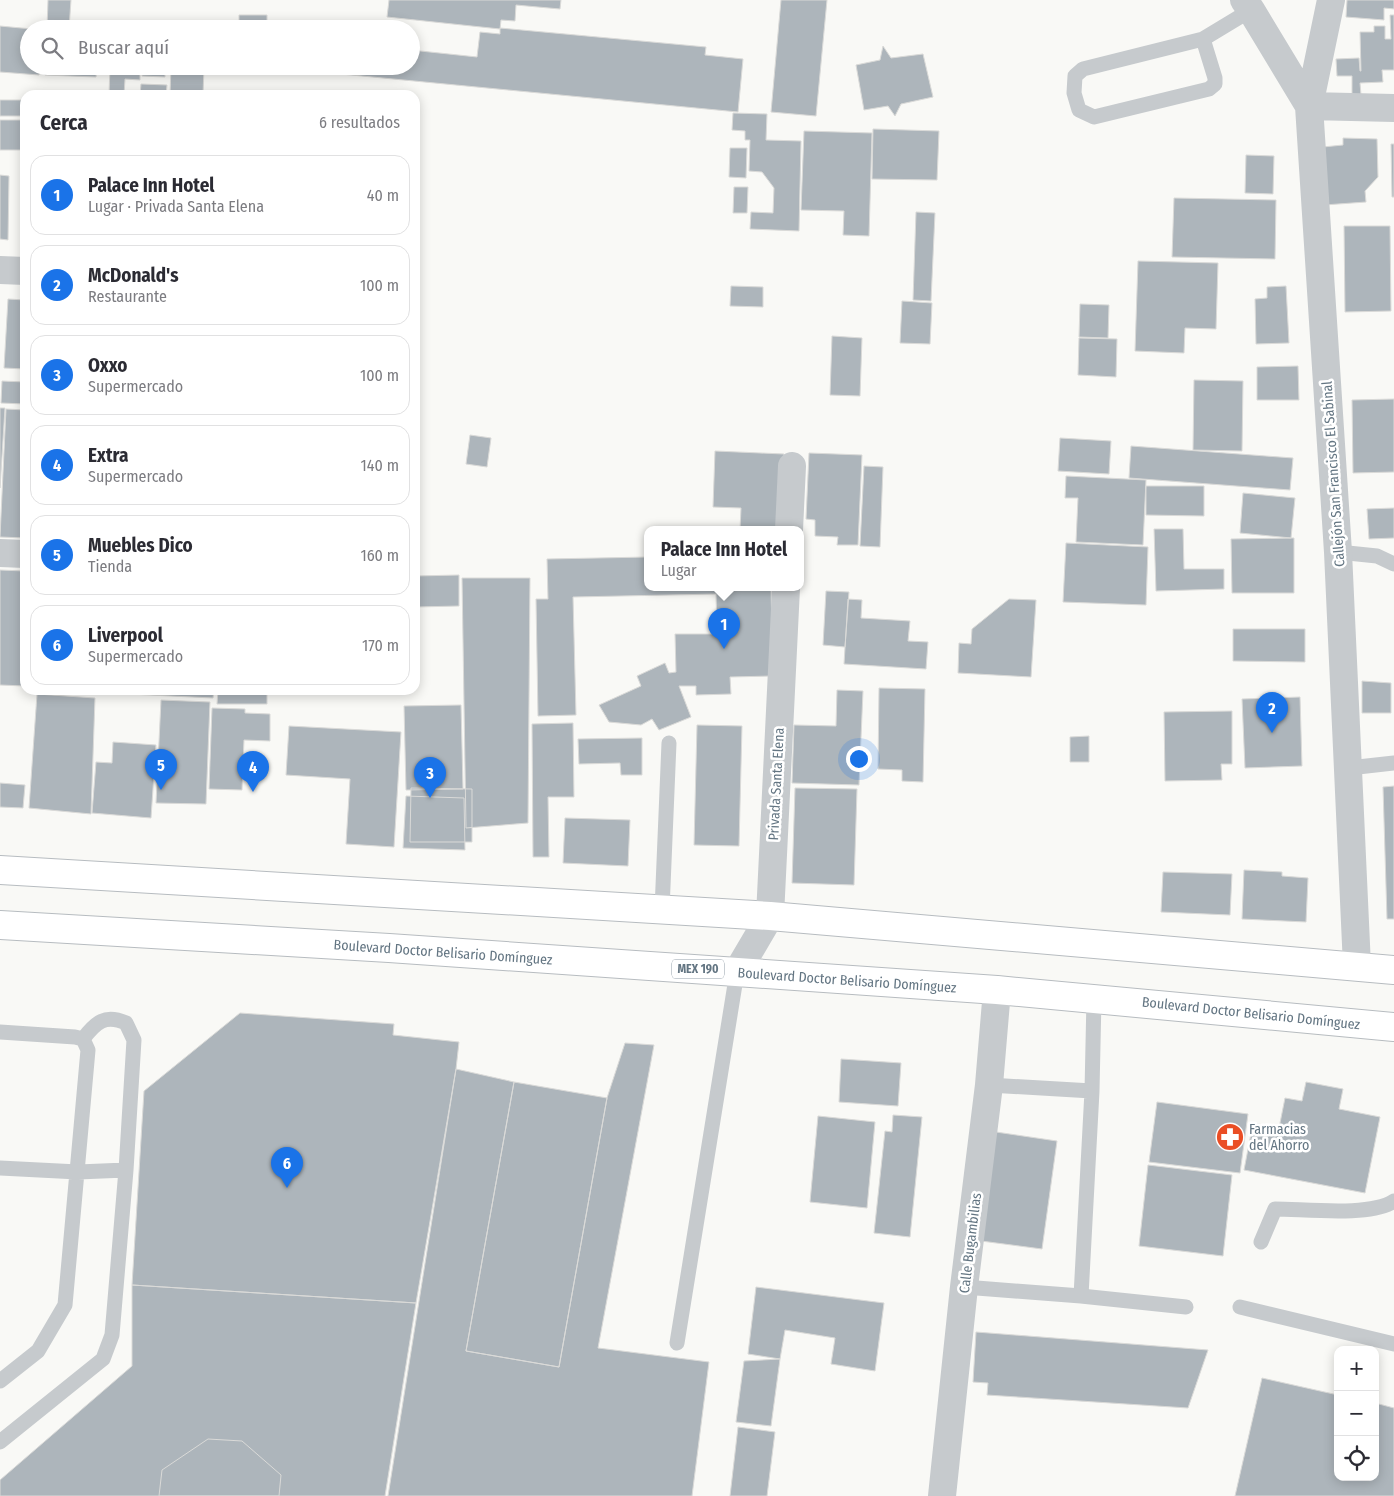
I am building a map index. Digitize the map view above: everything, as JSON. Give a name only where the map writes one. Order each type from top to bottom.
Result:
[{"type":"main road","points":[[0,870],[770,916],[1394,970]]},
{"type":"main road","name":"Boulevard Doctor Belisario Domínguez","points":[[0,925],[390,948],[997,990],[1394,1027]]},
{"type":"street","points":[[1331,0],[1308,106],[1394,108]]},
{"type":"street","name":"Callejón San Francisco El Sabinal","points":[[1247,5],[1308,106],[1338,552],[1358,966]]},
{"type":"street","points":[[0,270],[20,271]]},
{"type":"street","points":[[789,526],[792,466]]},
{"type":"street","points":[[0,553],[20,554]]},
{"type":"street","name":"Privada Santa Elena","points":[[737,972],[770,916],[786,591]]},
{"type":"street","name":"Calle Bugambilias","points":[[942,1496],[964,1288],[989,1085],[997,990]]},
{"type":"lane","points":[[1203,39],[1215,78],[1215,84],[1209,89],[1094,117],[1079,110],[1074,92],[1075,76],[1083,70],[1203,39],[1247,5]]},
{"type":"lane","points":[[1338,552],[1377,556],[1394,564]]},
{"type":"lane","points":[[662,910],[669,743]]},
{"type":"lane","points":[[1349,768],[1394,763]]},
{"type":"lane","points":[[677,1343],[737,972]]},
{"type":"lane","points":[[1081,1296],[1092,1091],[1094,998]]},
{"type":"lane","points":[[0,1442],[103,1359],[112,1335],[126,1170],[134,1040],[126,1023],[118,1020],[102,1021],[95,1024],[84,1039]]},
{"type":"lane","points":[[0,1032],[84,1039]]},
{"type":"lane","points":[[0,1382],[38,1351],[65,1305],[88,1050],[84,1039]]},
{"type":"lane","points":[[989,1085],[1092,1091]]},
{"type":"lane","points":[[0,1168],[78,1172],[126,1170]]},
{"type":"lane","points":[[1262,1242],[1275,1208],[1361,1210],[1386,1206],[1394,1201]]},
{"type":"lane","points":[[964,1288],[1081,1296],[1186,1307]]},
{"type":"lane","points":[[1240,1307],[1394,1344]]},
{"type":"building","points":[[48,0],[71,0],[70,20],[47,20]]},
{"type":"building","points":[[389,0],[561,0],[560,9],[516,5],[515,21],[501,20],[500,29],[387,17]]},
{"type":"building","points":[[781,0],[827,0],[816,116],[771,112]]},
{"type":"building","points":[[1347,0],[1394,0],[1394,9],[1384,8],[1384,20],[1346,17]]},
{"type":"building","points":[[239,15],[267,15],[267,20],[239,20]]},
{"type":"building","points":[[1390,15],[1394,15],[1394,70],[1382,70],[1383,82],[1360,83],[1361,95],[1352,95],[1352,76],[1337,76],[1336,59],[1359,58],[1361,71],[1360,32],[1374,32],[1374,26],[1385,26],[1385,39],[1391,39]]},
{"type":"building","points":[[0,26],[20,28],[20,74],[0,72]]},
{"type":"building","points":[[500,28],[706,47],[705,55],[743,59],[738,112],[351,75],[420,75],[420,51],[477,57],[480,32],[500,34]]},
{"type":"building","points":[[883,46],[891,58],[923,54],[933,97],[901,104],[895,116],[888,106],[864,110],[856,65],[880,60]]},
{"type":"building","points":[[45,75],[96,75],[96,77]]},
{"type":"building","points":[[110,75],[140,75],[140,80],[125,79],[124,90],[109,90]]},
{"type":"building","points":[[165,75],[165,77],[142,76]]},
{"type":"building","points":[[171,75],[204,75],[203,90],[170,90]]},
{"type":"building","points":[[141,84],[167,85],[166,90],[140,90]]},
{"type":"building","points":[[0,100],[20,100],[20,116],[0,116]]},
{"type":"building","points":[[733,113],[767,114],[766,140],[801,141],[799,231],[750,229],[751,212],[773,213],[774,188],[762,172],[749,171],[750,140],[745,140],[745,131],[732,130]]},
{"type":"building","points":[[0,120],[20,120],[20,150],[0,150]]},
{"type":"building","points":[[873,129],[939,131],[937,180],[872,179]]},
{"type":"building","points":[[804,131],[872,133],[869,236],[843,235],[844,211],[801,210]]},
{"type":"building","points":[[1343,138],[1377,139],[1378,177],[1365,191],[1366,202],[1324,205],[1323,147],[1343,145]]},
{"type":"building","points":[[1391,144],[1394,144],[1394,197],[1392,197]]},
{"type":"building","points":[[730,148],[747,148],[746,178],[729,177]]},
{"type":"building","points":[[1246,155],[1274,156],[1273,194],[1245,193]]},
{"type":"building","points":[[0,175],[9,176],[8,240],[0,239]]},
{"type":"building","points":[[734,187],[748,187],[747,213],[733,213]]},
{"type":"building","points":[[1174,198],[1276,200],[1275,259],[1172,257]]},
{"type":"building","points":[[916,212],[935,213],[931,301],[913,300]]},
{"type":"building","points":[[1344,226],[1390,226],[1391,311],[1345,312]]},
{"type":"building","points":[[1138,261],[1218,263],[1216,329],[1185,328],[1184,353],[1135,351]]},
{"type":"building","points":[[731,286],[763,287],[763,307],[730,306]]},
{"type":"building","points":[[1286,286],[1289,343],[1256,344],[1255,299],[1267,298],[1267,287]]},
{"type":"building","points":[[8,299],[20,300],[20,369],[4,368]]},
{"type":"building","points":[[902,301],[932,303],[930,344],[900,343]]},
{"type":"building","points":[[1080,304],[1109,305],[1108,338],[1079,337]]},
{"type":"building","points":[[832,336],[862,338],[860,396],[830,395]]},
{"type":"building","points":[[1079,338],[1117,339],[1116,377],[1078,375]]},
{"type":"building","points":[[1298,366],[1299,400],[1257,400],[1257,367]]},
{"type":"building","points":[[1194,380],[1243,381],[1242,451],[1193,450]]},
{"type":"building","points":[[2,381],[20,382],[20,404],[1,403]]},
{"type":"building","points":[[1394,399],[1394,472],[1353,473],[1352,400]]},
{"type":"building","points":[[0,408],[5,408],[0,488]]},
{"type":"building","points":[[6,409],[20,410],[20,538],[0,537]]},
{"type":"building","points":[[470,435],[491,438],[487,467],[466,464]]},
{"type":"building","points":[[1060,438],[1111,441],[1109,474],[1058,471]]},
{"type":"building","points":[[1131,446],[1293,458],[1290,490],[1129,478]]},
{"type":"building","points":[[715,451],[784,454],[781,526],[740,526],[741,508],[713,507]]},
{"type":"building","points":[[809,453],[862,455],[858,545],[837,545],[838,537],[815,536],[815,520],[806,519]]},
{"type":"building","points":[[864,466],[883,467],[880,547],[860,546]]},
{"type":"building","points":[[1066,476],[1146,480],[1143,545],[1076,542],[1078,498],[1065,498]]},
{"type":"building","points":[[1146,486],[1204,486],[1204,516],[1146,515]]},
{"type":"building","points":[[1243,493],[1295,498],[1291,538],[1240,533]]},
{"type":"building","points":[[1394,508],[1394,538],[1369,539],[1367,509]]},
{"type":"building","points":[[1154,529],[1183,529],[1184,569],[1224,569],[1224,589],[1156,591]]},
{"type":"building","points":[[1294,538],[1294,593],[1232,593],[1231,539]]},
{"type":"building","points":[[1066,543],[1148,547],[1146,605],[1063,602]]},
{"type":"building","points":[[644,557],[644,591],[771,591],[773,676],[730,677],[731,694],[696,695],[696,686],[679,686],[691,717],[659,730],[652,719],[641,725],[609,722],[599,705],[641,686],[637,676],[665,663],[669,673],[676,672],[675,634],[717,634],[716,594],[573,597],[576,715],[538,716],[536,599],[548,599],[547,559]]},
{"type":"building","points":[[0,570],[20,571],[20,686],[0,685]]},
{"type":"building","points":[[459,575],[459,606],[420,607],[420,576]]},
{"type":"building","points":[[462,578],[530,578],[528,823],[466,828]]},
{"type":"building","points":[[826,591],[849,592],[845,647],[823,645]]},
{"type":"building","points":[[848,599],[862,600],[861,618],[910,621],[908,641],[928,642],[926,669],[844,664]]},
{"type":"building","points":[[1009,599],[1036,600],[1031,677],[958,673],[959,643],[971,644],[972,629]]},
{"type":"building","points":[[1233,629],[1305,629],[1305,662],[1233,661]]},
{"type":"building","points":[[1362,681],[1391,683],[1391,713],[1362,713]]},
{"type":"building","points":[[879,688],[925,689],[923,782],[902,781],[902,770],[878,769]]},
{"type":"building","points":[[837,690],[863,691],[859,785],[792,783],[794,725],[836,726]]},
{"type":"building","points":[[37,695],[95,698],[91,814],[29,808]]},
{"type":"building","points":[[150,695],[213,695],[213,698]]},
{"type":"building","points":[[218,695],[267,695],[267,704],[217,704]]},
{"type":"building","points":[[1300,697],[1302,766],[1245,768],[1242,699]]},
{"type":"building","points":[[161,700],[210,702],[206,804],[156,803]]},
{"type":"building","points":[[461,705],[463,789],[406,790],[404,706]]},
{"type":"building","points":[[212,708],[245,709],[245,713],[270,714],[270,741],[244,740],[242,790],[209,789]]},
{"type":"building","points":[[1232,711],[1232,764],[1221,764],[1222,780],[1165,781],[1164,712]]},
{"type":"building","points":[[573,723],[574,797],[548,797],[549,857],[533,857],[532,724]]},
{"type":"building","points":[[697,725],[742,726],[739,846],[694,845]]},
{"type":"building","points":[[289,726],[401,732],[394,847],[346,844],[350,779],[286,775]]},
{"type":"building","points":[[1089,736],[1089,762],[1070,762],[1070,737]]},
{"type":"building","points":[[642,738],[642,775],[621,775],[620,763],[579,764],[578,739]]},
{"type":"building","points":[[113,742],[156,745],[151,818],[92,813],[96,762],[112,763]]},
{"type":"building","points":[[0,783],[25,785],[23,808],[0,807]]},
{"type":"building","points":[[1394,786],[1394,919],[1387,919],[1383,787]]},
{"type":"building","points":[[411,788],[472,789],[472,842],[410,842]]},
{"type":"building","points":[[795,788],[857,789],[854,885],[792,883]]},
{"type":"building","points":[[406,796],[464,798],[465,850],[403,848]]},
{"type":"building","points":[[565,818],[630,820],[628,866],[563,863]]},
{"type":"building","points":[[1244,870],[1282,872],[1282,876],[1308,878],[1306,922],[1242,919]]},
{"type":"building","points":[[1163,872],[1232,874],[1230,915],[1161,912]]},
{"type":"building","points":[[240,1013],[394,1024],[393,1035],[459,1042],[416,1303],[132,1285],[144,1091]]},
{"type":"building","points":[[625,1043],[654,1045],[598,1348],[709,1362],[692,1496],[388,1496],[456,1069],[514,1082],[466,1351],[559,1367],[607,1098]]},
{"type":"building","points":[[841,1059],[901,1063],[898,1106],[839,1102]]},
{"type":"building","points":[[514,1082],[607,1098],[559,1367],[466,1351]]},
{"type":"building","points":[[1306,1082],[1343,1089],[1339,1109],[1380,1117],[1365,1193],[1244,1170],[1253,1123],[1279,1128],[1285,1098],[1302,1101]]},
{"type":"building","points":[[1157,1102],[1248,1114],[1240,1173],[1149,1162]]},
{"type":"building","points":[[893,1115],[922,1117],[910,1237],[874,1233],[885,1131],[892,1132]]},
{"type":"building","points":[[818,1116],[875,1122],[867,1208],[810,1202]]},
{"type":"building","points":[[996,1132],[1057,1141],[1042,1249],[981,1241]]},
{"type":"building","points":[[1148,1165],[1232,1175],[1223,1256],[1139,1246]]},
{"type":"building","points":[[132,1285],[416,1303],[385,1496],[0,1496],[0,1480],[132,1366]]},
{"type":"building","points":[[756,1287],[884,1303],[875,1371],[831,1364],[835,1338],[785,1330],[780,1359],[748,1354]]},
{"type":"building","points":[[976,1332],[1208,1350],[1188,1408],[987,1395],[988,1383],[973,1382]]},
{"type":"building","points":[[780,1359],[771,1426],[736,1422],[744,1361]]},
{"type":"building","points":[[1262,1378],[1334,1394],[1334,1481],[1379,1481],[1379,1404],[1394,1408],[1394,1496],[1235,1496]]},
{"type":"building","points":[[738,1427],[775,1432],[767,1496],[730,1496]]},
{"type":"building","points":[[208,1439],[242,1441],[281,1475],[279,1496],[159,1496],[162,1470]]},
{"type":"place","name":"Palace Inn Hotel","points":[[724,649]]},
{"type":"place","name":"McDonald's","points":[[1272,733]]},
{"type":"place","name":"Muebles Dico","points":[[161,790]]},
{"type":"place","name":"Extra","points":[[253,792]]},
{"type":"place","name":"Oxxo","points":[[430,798]]},
{"type":"place","name":"Farmacias del Ahorro","points":[[1230,1137]]},
{"type":"place","name":"Liverpool","points":[[287,1188]]}]
